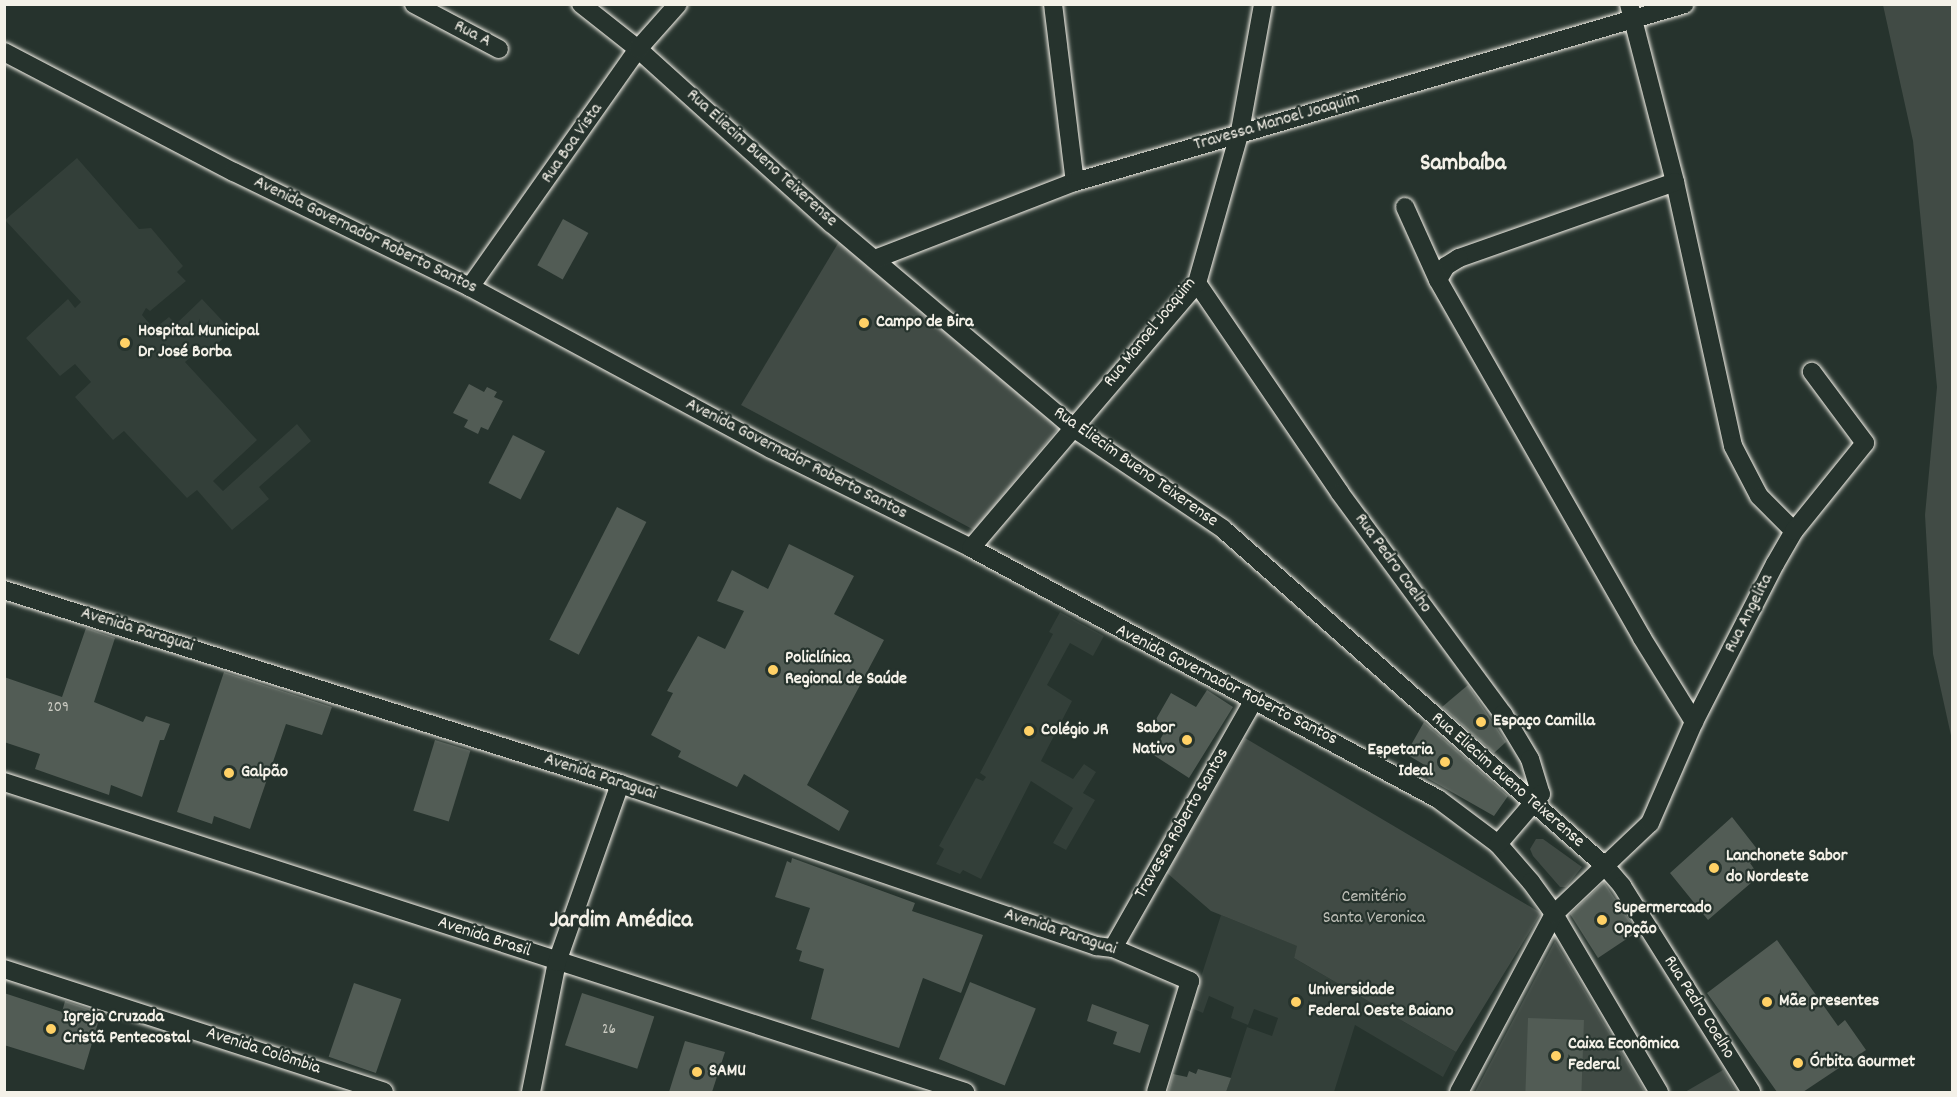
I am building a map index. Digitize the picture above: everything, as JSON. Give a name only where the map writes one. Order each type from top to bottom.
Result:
[{"type":"street","name":"Rua A","points":[[414,4],[499,49]]},
{"type":"street","name":"Rua Eliecim Bueno Teixerense","points":[[581,4],[638,49],[875,259],[1072,428],[1223,529],[1532,805],[1604,866]]},
{"type":"street","name":"Rua Boa Vista","points":[[471,287],[638,49],[678,4]]},
{"type":"street","points":[[1053,4],[1075,182]]},
{"type":"street","name":"Rua Manoel Joaquim","points":[[971,548],[1197,283],[1240,131],[1263,4]]},
{"type":"street","name":"Travessa Manoel Joaquim","points":[[875,259],[1075,182],[1240,131],[1441,78],[1631,11],[1685,4]]},
{"type":"street","points":[[1631,11],[1675,182],[1733,446],[1758,496],[1794,531]]},
{"type":"street","name":"Avenida Governador Roberto Santos","points":[[4,52],[234,172],[471,287],[771,449],[971,548],[1438,800],[1498,844],[1554,915],[1659,1092]]},
{"type":"street","points":[[1438,280],[1446,266],[1459,258],[1675,182]]},
{"type":"street","points":[[1406,207],[1438,280],[1694,722]]},
{"type":"street","name":"Rua Pedro Coelho","points":[[1197,283],[1340,493],[1503,714],[1537,778],[1541,794],[1498,844]]},
{"type":"street","name":"Rua Angelita","points":[[1459,1092],[1554,915],[1650,823],[1694,722],[1794,531],[1865,443],[1812,372]]},
{"type":"street","name":"Avenida Paraguai","points":[[4,590],[620,784],[1096,946],[1113,948],[1190,981],[1156,1092]]},
{"type":"street","name":"Travessa Roberto Santos","points":[[1113,948],[1254,700]]},
{"type":"street","name":"Avenida Brasil","points":[[4,782],[965,1092]]},
{"type":"street","points":[[531,1092],[557,962],[620,784]]},
{"type":"street","name":"Rua Pedro Coelho","points":[[1604,866],[1622,886],[1751,1092]]},
{"type":"street","name":"Avenida Colômbia","points":[[4,969],[384,1092]]},
{"type":"shaded area","name":"Hospital Municipal Dr José Borba","points":[[77,158],[139,229],[151,228],[183,266],[177,272],[186,281],[150,311],[146,308],[142,315],[154,329],[169,317],[176,324],[202,299],[231,330],[206,356],[200,349],[185,362],[257,440],[213,481],[223,491],[297,424],[311,441],[259,487],[269,499],[232,530],[197,490],[187,498],[124,431],[113,440],[75,397],[91,382],[75,364],[60,376],[26,338],[68,299],[75,308],[81,302],[5,220]]},
{"type":"shaded area","name":"Colégio JR","points":[[1060,612],[1104,636],[1093,656],[1070,643],[1047,685],[1072,701],[1041,761],[1073,779],[1084,764],[1096,772],[1083,793],[1095,800],[1066,850],[1053,843],[1073,808],[1031,781],[981,879],[963,870],[960,874],[936,864],[944,849],[939,846],[976,778],[983,781],[986,777],[980,773],[1053,634],[1049,632]]},
{"type":"shaded area","name":"Universidade Federal Oeste Baiano","points":[[1221,915],[1298,946],[1294,958],[1456,1052],[1443,1077],[1355,1025],[1334,1092],[1226,1092],[1247,1027],[1272,1036],[1278,1018],[1254,1009],[1248,1025],[1231,1018],[1234,1007],[1209,996],[1203,1013],[1191,1008]]},
{"type":"green space","points":[[1883,5],[1952,5],[1952,740],[1933,654],[1925,515],[1937,387],[1913,141]]},
{"type":"green space","name":"Campo de Bira","points":[[840,240],[1061,425],[974,530],[741,405]]},
{"type":"green space","name":"Cemitério Santa Veronica","points":[[1245,738],[1541,913],[1456,1052],[1294,958],[1297,946],[1211,911],[1167,873]]},
{"type":"green space","points":[[1536,839],[1543,839],[1582,867],[1566,887],[1560,887],[1533,856],[1530,849]]},
{"type":"green space","points":[[1555,941],[1645,1092],[1475,1092]]},
{"type":"green space","points":[[1723,1070],[1736,1092],[1685,1092]]},
{"type":"building","points":[[563,219],[588,233],[563,279],[537,265]]},
{"type":"building","points":[[469,384],[484,392],[487,387],[497,392],[494,397],[503,401],[488,430],[481,427],[478,434],[464,427],[468,420],[453,413]]},
{"type":"building","points":[[513,435],[545,451],[521,499],[488,483]]},
{"type":"building","points":[[617,507],[646,522],[579,655],[549,640]]},
{"type":"building","name":"Policlínica Regional de Saúde","points":[[789,544],[854,576],[834,614],[884,640],[807,785],[849,811],[839,831],[744,774],[737,787],[678,757],[681,751],[651,735],[673,693],[667,691],[698,636],[725,649],[744,611],[717,601],[732,570],[768,589]]},
{"type":"building","points":[[86,628],[115,638],[94,702],[143,722],[146,716],[170,724],[164,740],[160,740],[142,797],[111,785],[109,795],[35,769],[40,754],[4,742],[4,677],[62,697]]},
{"type":"building","name":"Galpão","points":[[224,672],[332,707],[322,735],[286,724],[250,829],[214,816],[212,824],[177,812]]},
{"type":"building","name":"Espaço Camilla","points":[[1468,685],[1506,742],[1494,753],[1442,707]]},
{"type":"building","name":"Sabor Nativo","points":[[1207,690],[1233,707],[1189,778],[1152,754],[1166,729],[1155,721],[1171,693],[1196,707]]},
{"type":"building","name":"Espetaria Ideal","points":[[1424,722],[1508,796],[1494,816],[1427,778],[1433,770],[1406,754]]},
{"type":"building","points":[[435,740],[470,751],[449,822],[413,811]]},
{"type":"building","name":"Lanchonete Sabor do Nordeste","points":[[1732,817],[1761,854],[1750,863],[1759,876],[1708,920],[1670,873]]},
{"type":"building","points":[[792,858],[915,903],[912,911],[983,935],[961,993],[923,978],[899,1048],[811,1019],[824,969],[799,961],[802,951],[796,949],[810,908],[775,897],[787,861],[791,863]]},
{"type":"building","name":"Supermercado Opção","points":[[1604,882],[1637,932],[1598,958],[1570,914]]},
{"type":"building","name":"Mãe presentes","points":[[1777,940],[1838,1026],[1845,1020],[1866,1050],[1803,1092],[1777,1092],[1707,993]]},
{"type":"building","points":[[970,982],[1036,1009],[1005,1086],[939,1059]]},
{"type":"building","points":[[354,983],[401,999],[376,1073],[329,1057]]},
{"type":"building","name":"Igreja Cruzada Cristã Pentecostal","points":[[4,993],[62,1012],[65,1001],[101,1013],[84,1070],[4,1045]]},
{"type":"building","points":[[582,993],[654,1016],[637,1069],[565,1045]]},
{"type":"building","points":[[1092,1004],[1149,1025],[1140,1053],[1113,1044],[1117,1032],[1087,1021]]},
{"type":"building","name":"Caixa Econômica Federal","points":[[1528,1018],[1584,1020],[1581,1092],[1525,1092]]},
{"type":"building","name":"SAMU","points":[[685,1041],[725,1052],[712,1092],[669,1092]]},
{"type":"building","points":[[1198,1069],[1231,1078],[1226,1092],[1168,1092],[1173,1074],[1187,1077],[1189,1071],[1196,1074]]},
{"type":"place","name":"Campo de Bira","points":[[864,323]]},
{"type":"place","name":"Hospital Municipal Dr José Borba","points":[[125,343]]},
{"type":"place","name":"Policlínica Regional de Saúde","points":[[773,670]]},
{"type":"place","name":"Espaço Camilla","points":[[1481,722]]},
{"type":"place","name":"Colégio JR","points":[[1029,731]]},
{"type":"place","name":"Sabor Nativo","points":[[1187,740]]},
{"type":"place","name":"Espetaria Ideal","points":[[1445,762]]},
{"type":"place","name":"Galpão","points":[[229,773]]},
{"type":"place","name":"Lanchonete Sabor do Nordeste","points":[[1714,868]]},
{"type":"place","name":"Supermercado Opção","points":[[1602,920]]},
{"type":"place","name":"Universidade Federal Oeste Baiano","points":[[1296,1002]]},
{"type":"place","name":"Mãe presentes","points":[[1767,1002]]},
{"type":"place","name":"Igreja Cruzada Cristã Pentecostal","points":[[51,1029]]},
{"type":"place","name":"Caixa Econômica Federal","points":[[1556,1056]]},
{"type":"place","name":"Órbita Gourmet","points":[[1798,1063]]},
{"type":"place","name":"SAMU","points":[[697,1072]]},
{"type":"district","name":"Sambaíba","points":[[1463,165]]},
{"type":"district","name":"Jardim Amédica","points":[[621,922]]}]
